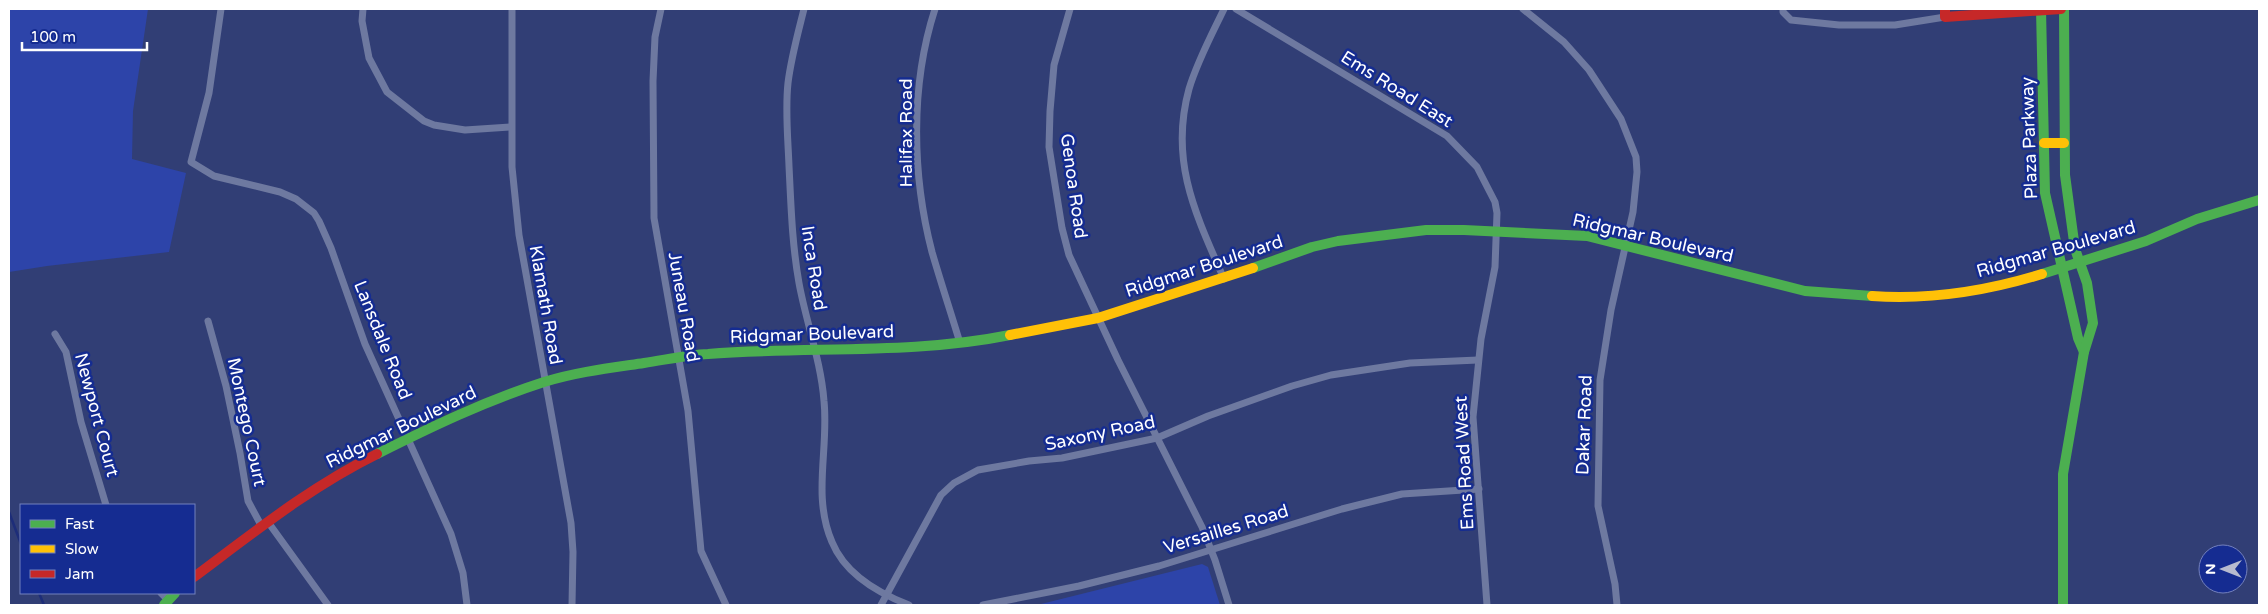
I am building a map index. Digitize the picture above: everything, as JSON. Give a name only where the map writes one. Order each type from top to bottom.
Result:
[{"type":"street","name":"Lansdale Road","points":[[221,9],[209,93],[191,162],[214,176],[280,192],[296,200],[314,213],[331,248],[365,344],[451,534],[463,573],[467,605]]},
{"type":"street","points":[[363,9],[362,21],[369,58],[386,92],[424,121],[439,126],[465,130],[511,127]]},
{"type":"street","name":"Klamath Road","points":[[512,9],[512,168],[519,235],[571,523],[573,552],[572,605]]},
{"type":"street","name":"Juneau Road","points":[[660,9],[655,36],[652,81],[652,196],[658,245],[688,411],[701,551],[726,605]]},
{"type":"street","name":"Inca Road","points":[[804,9],[790,70],[788,125],[792,238],[799,283],[823,383],[826,415],[820,492],[832,545],[844,563],[860,578],[886,596]]},
{"type":"street","name":"Halifax Road","points":[[934,9],[928,29],[921,72],[918,118],[918,175],[932,251],[960,343]]},
{"type":"street","name":"Genoa Road","points":[[1070,9],[1054,65],[1050,147],[1058,212],[1067,246],[1098,318],[1211,550],[1229,605]]},
{"type":"street","points":[[1224,9],[1189,89],[1182,139],[1188,191],[1224,279]]},
{"type":"street","name":"Ems Road East","points":[[1236,9],[1446,136],[1465,153],[1485,180],[1495,202],[1496,231]]},
{"type":"street","name":"Dakar Road","points":[[1523,9],[1564,42],[1589,70],[1621,119],[1636,157],[1638,172],[1633,212],[1611,310],[1600,372],[1598,506],[1615,584],[1617,605]]},
{"type":"street","points":[[1783,9],[1783,12],[1791,20],[1839,25],[1895,25],[1945,13],[2062,9]]},
{"type":"street","name":"Plaza Parkway","points":[[2041,9],[2044,193],[2060,269],[2078,338],[2084,352]]},
{"type":"street","name":"Plaza Parkway","points":[[2062,9],[2065,175],[2079,264],[2087,283],[2093,323],[2084,352],[2070,429],[2062,489],[2063,605]]},
{"type":"street","points":[[2044,143],[2064,143]]},
{"type":"street","name":"Ridgmar Boulevard","points":[[195,576],[265,524],[344,470],[407,438],[490,401],[545,382],[590,371],[678,358],[752,351],[928,346],[982,341],[1098,318],[1224,279],[1312,247],[1338,241],[1426,230],[1581,235],[1805,291],[1898,298],[1933,297],[2020,281],[2079,264],[2197,219],[2259,200]]},
{"type":"street","name":"Ems Road West","points":[[1487,605],[1473,417],[1478,360],[1495,266],[1496,231]]},
{"type":"street","name":"Montego Court","points":[[208,321],[228,396],[248,501],[328,605]]},
{"type":"street","name":"Newport Court","points":[[55,334],[66,352],[81,422],[106,504]]},
{"type":"street","name":"Saxony Road","points":[[881,605],[941,495],[954,483],[969,474],[992,467],[1062,458],[1157,438],[1208,416],[1292,386],[1331,375],[1410,363],[1478,360]]},
{"type":"street","name":"Versailles Road","points":[[983,605],[1078,586],[1159,566],[1342,509],[1402,494],[1479,489]]},
{"type":"street","points":[[886,596],[909,605]]},
{"type":"shaded area","points":[[9,9],[148,9],[133,111],[132,159],[186,173],[169,252],[9,272]]},
{"type":"shaded area","points":[[1202,564],[1208,567],[1220,605],[1037,605]]},
{"type":"waterway","points":[[9,512],[20,541]]},
{"type":"waterway","points":[[39,594],[44,605]]},
{"type":"traffic: fast","points":[[2041,9],[2045,193],[2078,338],[2084,352]]},
{"type":"traffic: fast","points":[[2063,605],[2063,474],[2084,352],[2093,323],[2087,283],[2075,249],[2065,175],[2064,9]]},
{"type":"traffic: fast","points":[[2042,274],[2146,241],[2197,219],[2259,200]]},
{"type":"traffic: fast","points":[[1253,268],[1312,247],[1338,241],[1426,230],[1464,230],[1587,236],[1805,291],[1872,296]]},
{"type":"traffic: fast","points":[[377,454],[438,424],[501,397],[544,382],[581,373],[684,356],[746,352],[897,348],[973,341],[1010,335]]},
{"type":"traffic: fast","points":[[164,605],[174,594]]},
{"type":"traffic: slow","points":[[2044,143],[2064,143]]},
{"type":"traffic: slow","points":[[1010,335],[1098,318],[1253,268]]},
{"type":"traffic: slow","points":[[1872,296],[1915,297],[1958,293],[2042,274]]},
{"type":"traffic: jam","points":[[1945,9],[1945,17],[2061,9]]},
{"type":"traffic: jam","points":[[195,576],[305,496],[377,454]]}]
